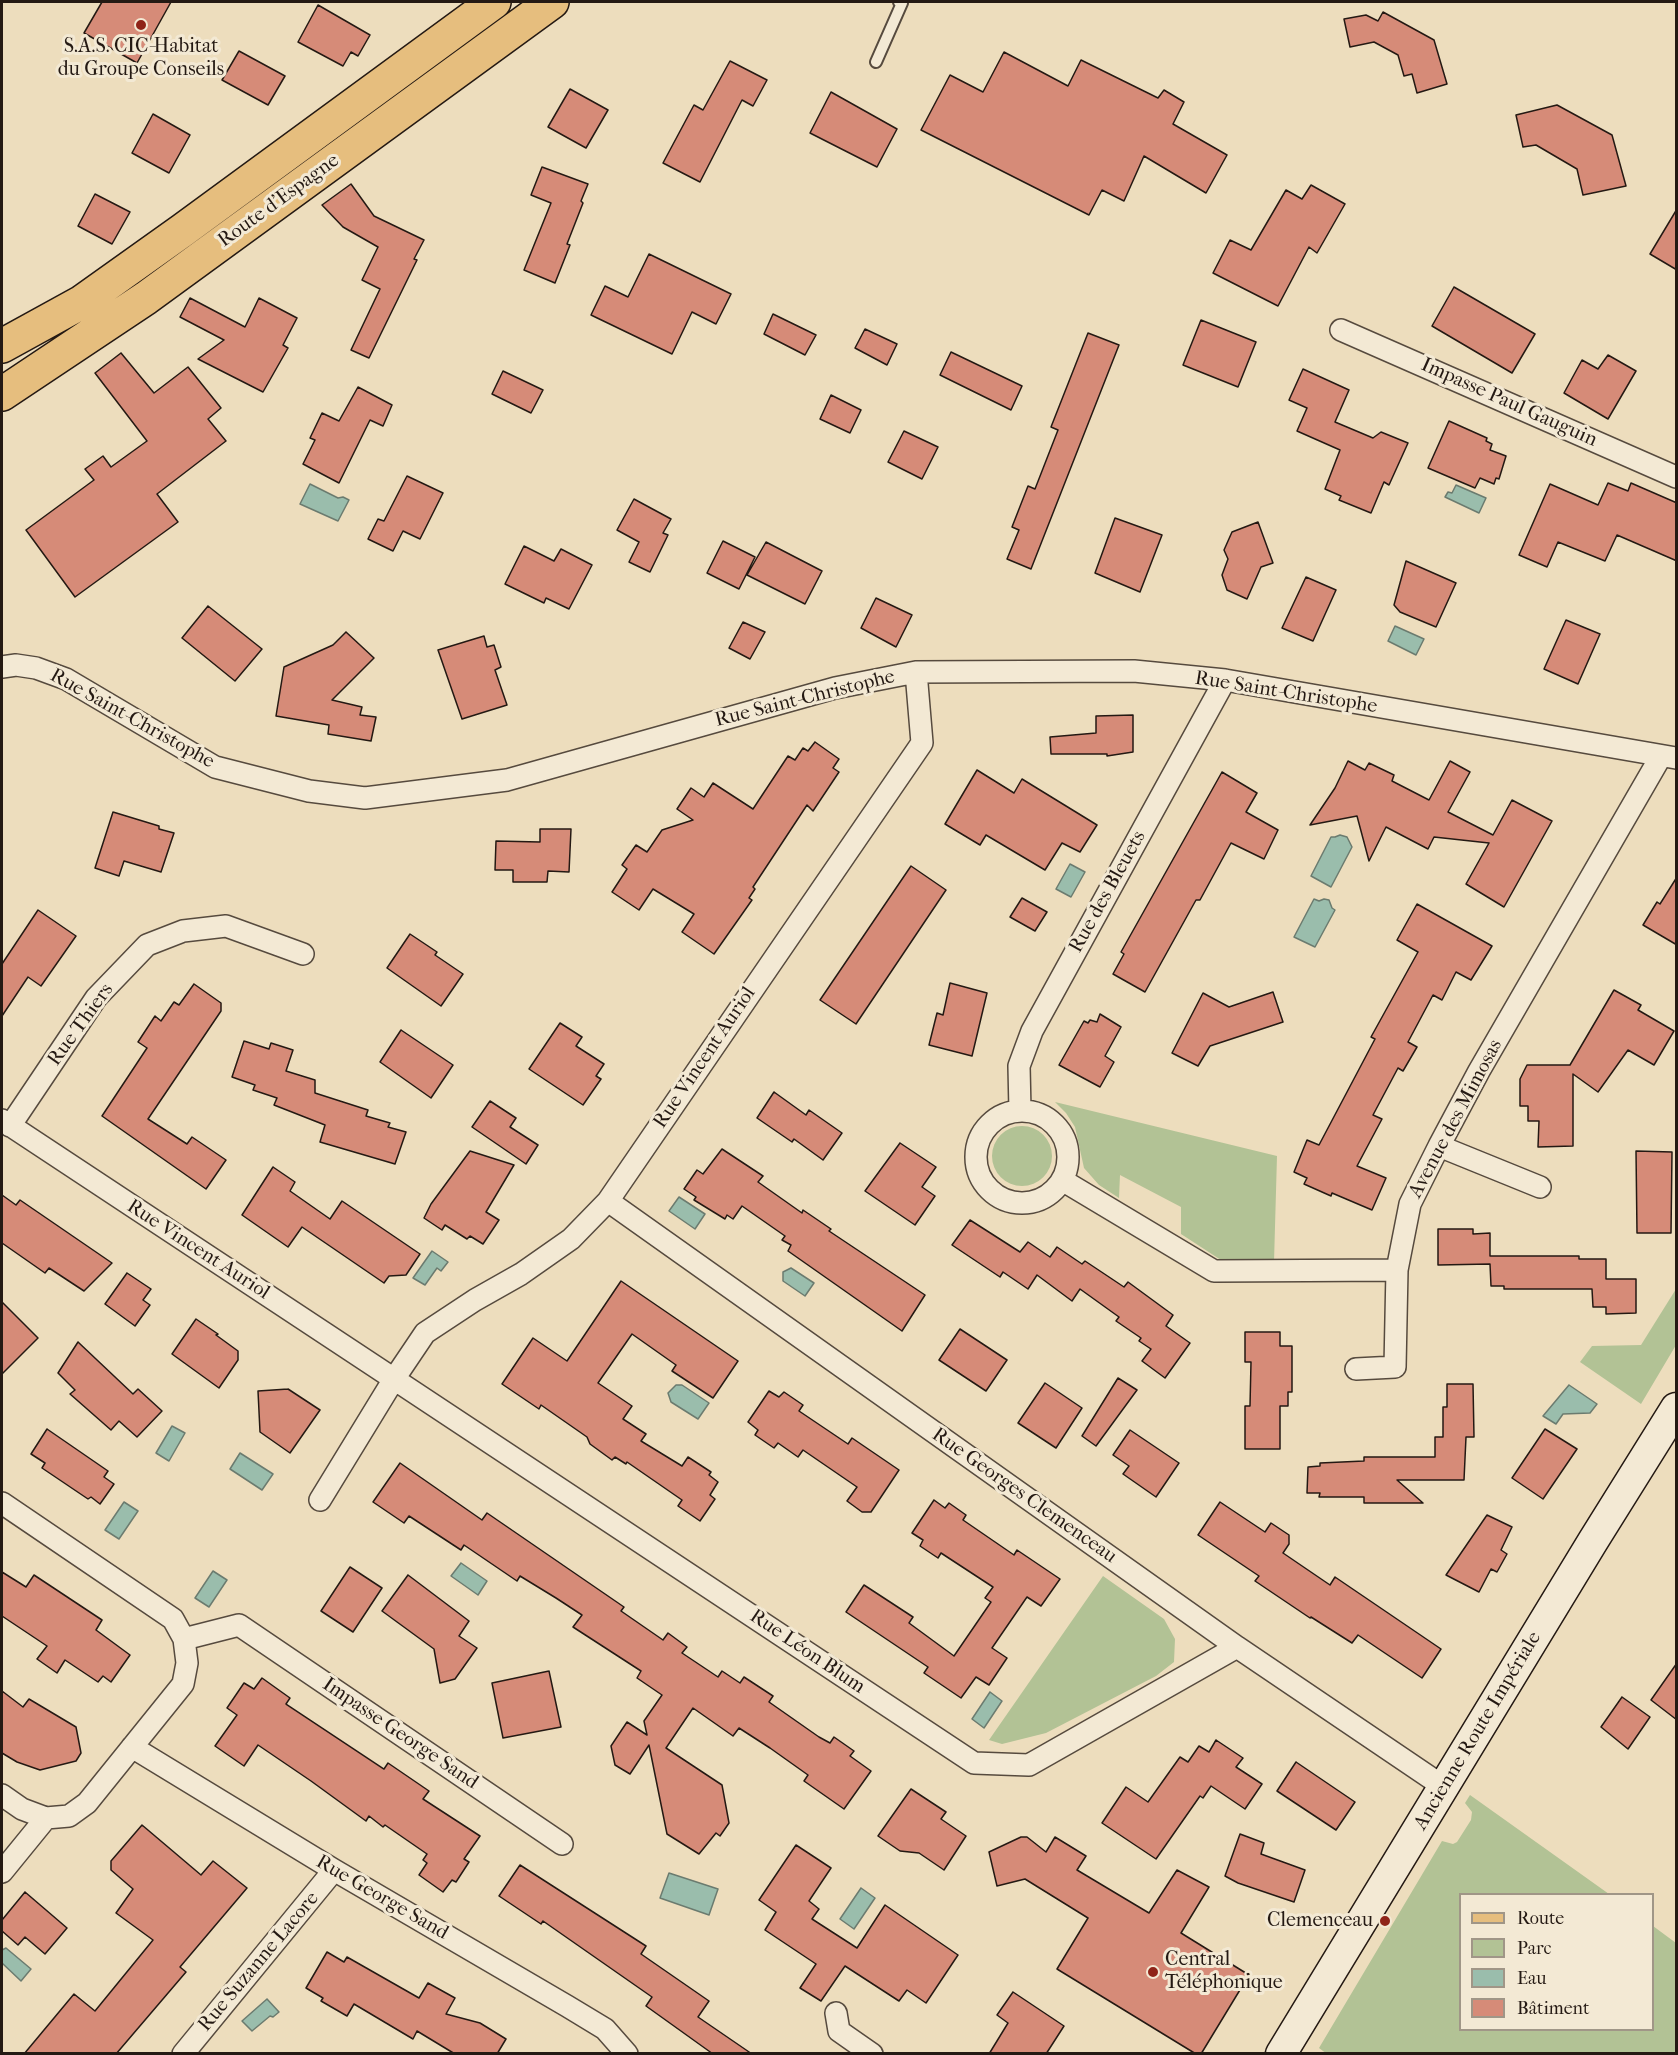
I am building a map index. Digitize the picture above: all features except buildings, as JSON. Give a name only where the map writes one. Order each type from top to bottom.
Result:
[{"type":"main road","name":"Route d'Espagne","points":[[2,346],[82,302],[494,2]]},
{"type":"main road","name":"Route d'Espagne","points":[[2,394],[146,298],[552,2]]},
{"type":"street","name":"Impasse Paul Gauguin","points":[[1341,330],[1677,477]]},
{"type":"street","name":"Rue Saint-Christophe","points":[[2,667],[16,665],[36,668],[66,679],[215,767],[309,791],[365,798],[507,780],[835,688],[916,672],[1134,671],[1225,680],[1669,757]]},
{"type":"street","name":"Rue Vincent Auriol","points":[[320,1500],[425,1333],[521,1274],[571,1239],[608,1201],[922,743],[916,672]]},
{"type":"street","name":"Rue des Bleuets","points":[[1020,1111],[1019,1066],[1032,1031],[1225,680]]},
{"type":"street","name":"Avenue des Mimosas","points":[[1356,1369],[1395,1367],[1397,1270],[1410,1204],[1438,1146],[1479,1071],[1669,757]]},
{"type":"street","name":"Rue Thiers","points":[[6,1123],[96,998],[147,945],[183,931],[226,926],[303,954]]},
{"type":"street","points":[[1020,1111],[1035,1112],[1048,1119],[1065,1140],[1068,1154],[1067,1167],[1062,1180],[1052,1192],[1038,1200],[1022,1203],[1006,1200],[993,1193],[982,1180],[976,1166],[976,1150],[981,1135],[991,1123],[1005,1114],[1020,1111]]},
{"type":"street","name":"Rue Vincent Auriol","points":[[6,1123],[394,1379]]},
{"type":"street","points":[[1438,1146],[1540,1187]]},
{"type":"street","points":[[1062,1180],[1214,1271],[1397,1270]]},
{"type":"street","name":"Rue Georges Clemenceau","points":[[608,1201],[1237,1647],[1444,1787]]},
{"type":"street","name":"Rue Léon Blum","points":[[394,1379],[974,1763],[1029,1765],[1237,1647]]},
{"type":"street","name":"Ancienne Route Impériale","points":[[1281,2054],[1593,1541],[1677,1408]]},
{"type":"street","points":[[2,1503],[173,1619],[184,1639],[187,1663],[183,1684],[87,1803],[69,1816],[46,1818],[22,1809],[2,1795]]},
{"type":"street","name":"Impasse George Sand","points":[[184,1639],[239,1625],[561,1844]]},
{"type":"street","name":"Rue George Sand","points":[[132,1747],[334,1870],[605,2029],[627,2054]]},
{"type":"street","points":[[2,1872],[46,1818]]},
{"type":"street","name":"Rue Suzanne Lacore","points":[[183,2054],[334,1870]]},
{"type":"street","points":[[836,2013],[839,2031],[872,2054]]},
{"type":"lane","points":[[876,62],[902,3],[899,2]]},
{"type":"green space","points":[[1055,1102],[1277,1156],[1274,1262],[1224,1262],[1181,1234],[1181,1207],[1120,1175],[1119,1198],[1099,1185],[1084,1168],[1075,1127]]},
{"type":"green space","points":[[1016,1126],[1028,1126],[1044,1134],[1050,1144],[1052,1156],[1050,1168],[1044,1178],[1028,1186],[1016,1186],[1000,1178],[992,1162],[992,1150],[1000,1134]]},
{"type":"green space","points":[[1676,1289],[1676,1345],[1641,1404],[1580,1362],[1592,1346],[1641,1345]]},
{"type":"green space","points":[[1103,1576],[1164,1619],[1175,1639],[1174,1662],[1156,1676],[1046,1733],[1002,1744],[989,1740]]},
{"type":"green space","points":[[1470,1795],[1608,1893],[1459,1893],[1459,2031],[1654,2031],[1654,1927],[1676,1943],[1676,2053],[1327,2054],[1319,2048],[1442,1841],[1453,1844],[1457,1842],[1471,1820],[1472,1812],[1465,1803]]},
{"type":"water","points":[[310,484],[338,498],[343,497],[349,500],[338,521],[300,504]]},
{"type":"water","points":[[1456,485],[1486,498],[1479,513],[1445,497],[1448,492],[1452,493]]},
{"type":"water","points":[[1395,626],[1424,639],[1416,655],[1388,641]]},
{"type":"water","points":[[1340,835],[1347,837],[1352,847],[1331,887],[1311,876],[1331,837]]},
{"type":"water","points":[[1070,864],[1085,872],[1071,897],[1056,889]]},
{"type":"water","points":[[1314,899],[1329,900],[1335,910],[1315,947],[1294,937]]},
{"type":"water","points":[[679,1197],[705,1214],[695,1229],[669,1211]]},
{"type":"water","points":[[432,1251],[448,1262],[441,1271],[437,1268],[425,1285],[413,1278]]},
{"type":"water","points":[[791,1268],[814,1283],[805,1296],[783,1281],[783,1272]]},
{"type":"water","points":[[676,1385],[682,1385],[709,1403],[698,1419],[671,1402],[668,1393]]},
{"type":"water","points":[[1569,1385],[1597,1404],[1590,1413],[1563,1414],[1556,1424],[1543,1416]]},
{"type":"water","points":[[172,1426],[185,1433],[169,1461],[156,1453]]},
{"type":"water","points":[[240,1453],[273,1474],[262,1490],[230,1469]]},
{"type":"water","points":[[124,1502],[138,1511],[119,1539],[105,1530]]},
{"type":"water","points":[[461,1563],[487,1581],[478,1595],[451,1576]]},
{"type":"water","points":[[213,1571],[227,1580],[209,1607],[195,1598]]},
{"type":"water","points":[[990,1692],[1002,1701],[984,1728],[972,1719]]},
{"type":"water","points":[[669,1873],[718,1889],[709,1915],[660,1898]]},
{"type":"water","points":[[861,1888],[875,1898],[854,1929],[840,1919]]},
{"type":"water","points":[[6,1948],[31,1969],[21,1981],[2,1963],[2,1950]]},
{"type":"water","points":[[267,1999],[279,2012],[273,2017],[270,2016],[252,2031],[242,2021]]},
{"type":"place","name":"S.A.S. CIC-Habitat du Groupe Conseils","points":[[141,25]]},
{"type":"place","name":"Clemenceau","points":[[1385,1921]]},
{"type":"place","name":"Central Téléphonique","points":[[1153,1972]]}]
